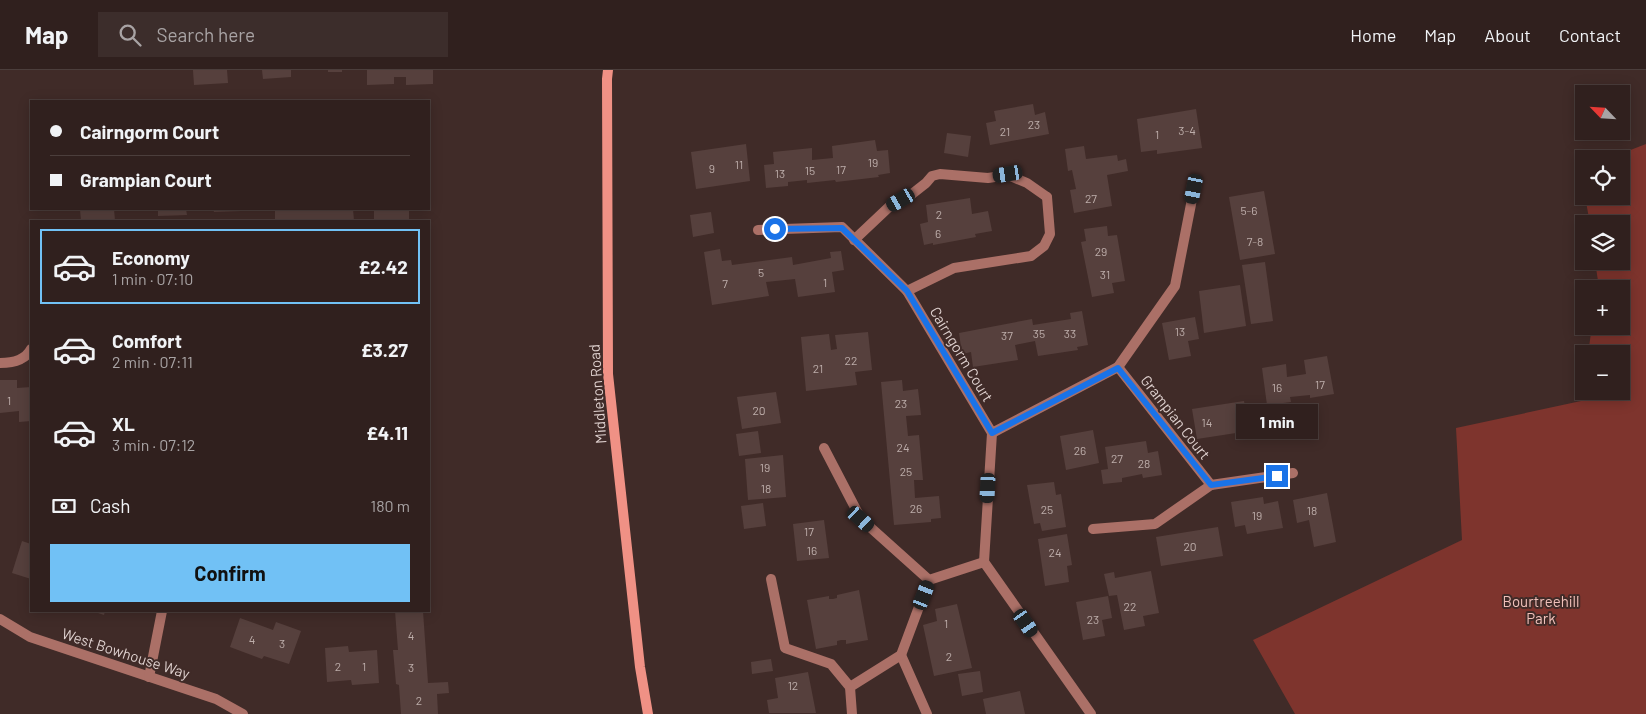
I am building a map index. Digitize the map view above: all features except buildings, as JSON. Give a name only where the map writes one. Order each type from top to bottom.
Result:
[{"type":"main road","name":"Middleton Road","points":[[608,70],[608,374],[640,666],[648,714]]},
{"type":"street","points":[[854,240],[890,206],[912,194],[932,176],[940,174],[988,178],[1008,174],[1027,183],[1046,197],[1050,234],[1044,246],[1031,256],[954,268],[907,291]]},
{"type":"street","points":[[1091,714],[984,562],[992,433],[1118,368],[1175,286],[1194,189]]},
{"type":"street","name":"Cairngorm Court","points":[[758,230],[842,228],[907,291],[992,433]]},
{"type":"street","points":[[0,364],[15,363],[30,353]]},
{"type":"street","name":"Grampian Court","points":[[1118,368],[1211,485]]},
{"type":"street","points":[[824,448],[861,519],[929,580]]},
{"type":"street","points":[[1094,529],[1155,524],[1211,485],[1293,473]]},
{"type":"street","points":[[929,580],[984,562]]},
{"type":"street","points":[[771,579],[785,648],[831,664],[850,687],[852,714]]},
{"type":"street","points":[[850,687],[901,655],[929,580]]},
{"type":"street","points":[[149,677],[162,612]]},
{"type":"street","name":"West Bowhouse Way","points":[[0,619],[30,637],[216,700],[243,714]]},
{"type":"street","points":[[901,655],[926,714]]},
{"type":"green space","name":"Bourtreehill Park","points":[[1646,144],[1646,714],[1295,714],[1253,640],[1462,540],[1456,428],[1581,400],[1630,400],[1630,345],[1589,345],[1591,335],[1630,335],[1630,280],[1598,280],[1596,270],[1630,270],[1630,215],[1588,215],[1587,205],[1630,205],[1630,150]]},
{"type":"route","points":[[775,229],[842,228],[907,291],[992,433],[1118,368],[1211,485],[1277,476]]}]
